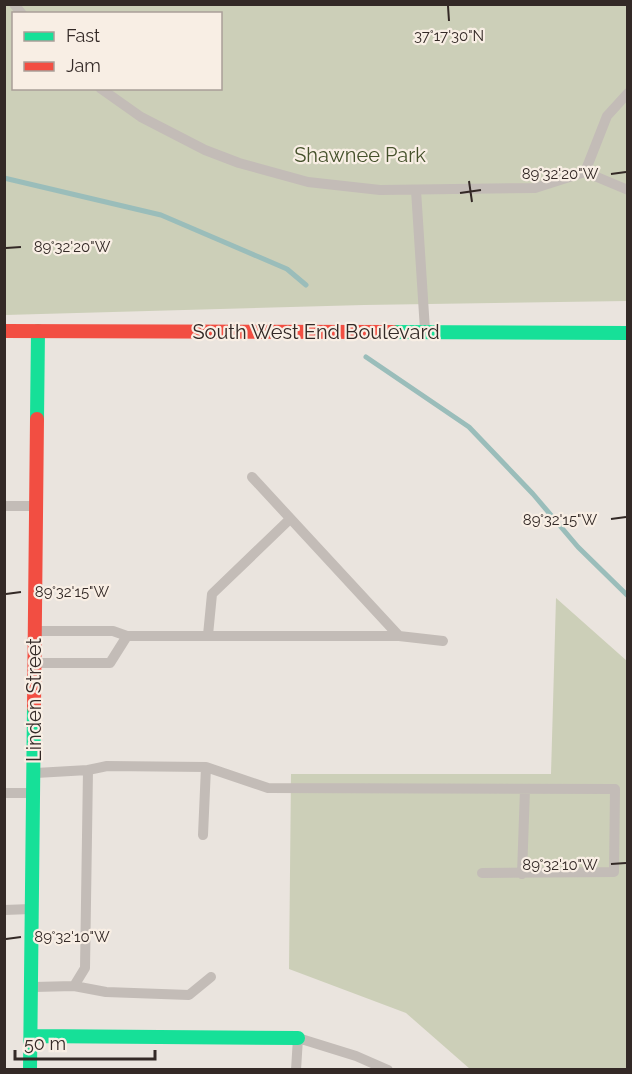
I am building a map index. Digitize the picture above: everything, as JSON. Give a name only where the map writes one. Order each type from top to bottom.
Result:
[{"type":"street","name":"South West End Boulevard","points":[[4,331],[627,333]]},
{"type":"street","name":"Linden Street","points":[[30,1070],[38,331]]},
{"type":"street","points":[[30,1036],[298,1038]]},
{"type":"lane","points":[[103,90],[141,117],[173,135],[239,163],[300,180],[344,187],[416,190],[535,188],[585,172],[627,190]]},
{"type":"lane","points":[[585,172],[608,116],[627,93]]},
{"type":"lane","points":[[416,190],[426,332]]},
{"type":"lane","points":[[252,477],[399,636]]},
{"type":"lane","points":[[4,506],[36,506]]},
{"type":"lane","points":[[208,635],[212,594],[290,519]]},
{"type":"lane","points":[[34,631],[113,631],[127,636],[399,636],[443,641]]},
{"type":"lane","points":[[34,663],[110,663],[127,636]]},
{"type":"lane","points":[[33,774],[88,770],[107,766],[206,767],[268,788],[615,789],[614,872],[482,873]]},
{"type":"lane","points":[[203,835],[206,767]]},
{"type":"lane","points":[[74,986],[85,968],[88,770]]},
{"type":"lane","points":[[522,874],[525,789]]},
{"type":"lane","points":[[4,793],[33,793]]},
{"type":"lane","points":[[4,910],[32,909]]},
{"type":"lane","points":[[30,987],[74,986],[106,992],[189,995],[211,977]]},
{"type":"lane","points":[[296,1070],[298,1038],[356,1056],[388,1070]]},
{"type":"green space","name":"Shawnee Park","points":[[4,5],[627,5],[627,301],[364,305],[5,315]]},
{"type":"green space","points":[[556,598],[627,661],[627,1069],[470,1069],[406,1013],[289,969],[291,774],[551,774]]},
{"type":"waterway","points":[[4,178],[161,215],[287,269],[306,285]]},
{"type":"waterway","points":[[366,357],[469,427],[533,494],[578,547],[628,596]]},
{"type":"traffic: fast","points":[[37,419],[38,331]]},
{"type":"traffic: fast","points":[[393,332],[628,333]]},
{"type":"traffic: fast","points":[[30,1070],[34,707]]},
{"type":"traffic: fast","points":[[31,1036],[298,1038]]},
{"type":"traffic: jam","points":[[4,331],[393,332]]},
{"type":"traffic: jam","points":[[34,707],[37,419]]}]
